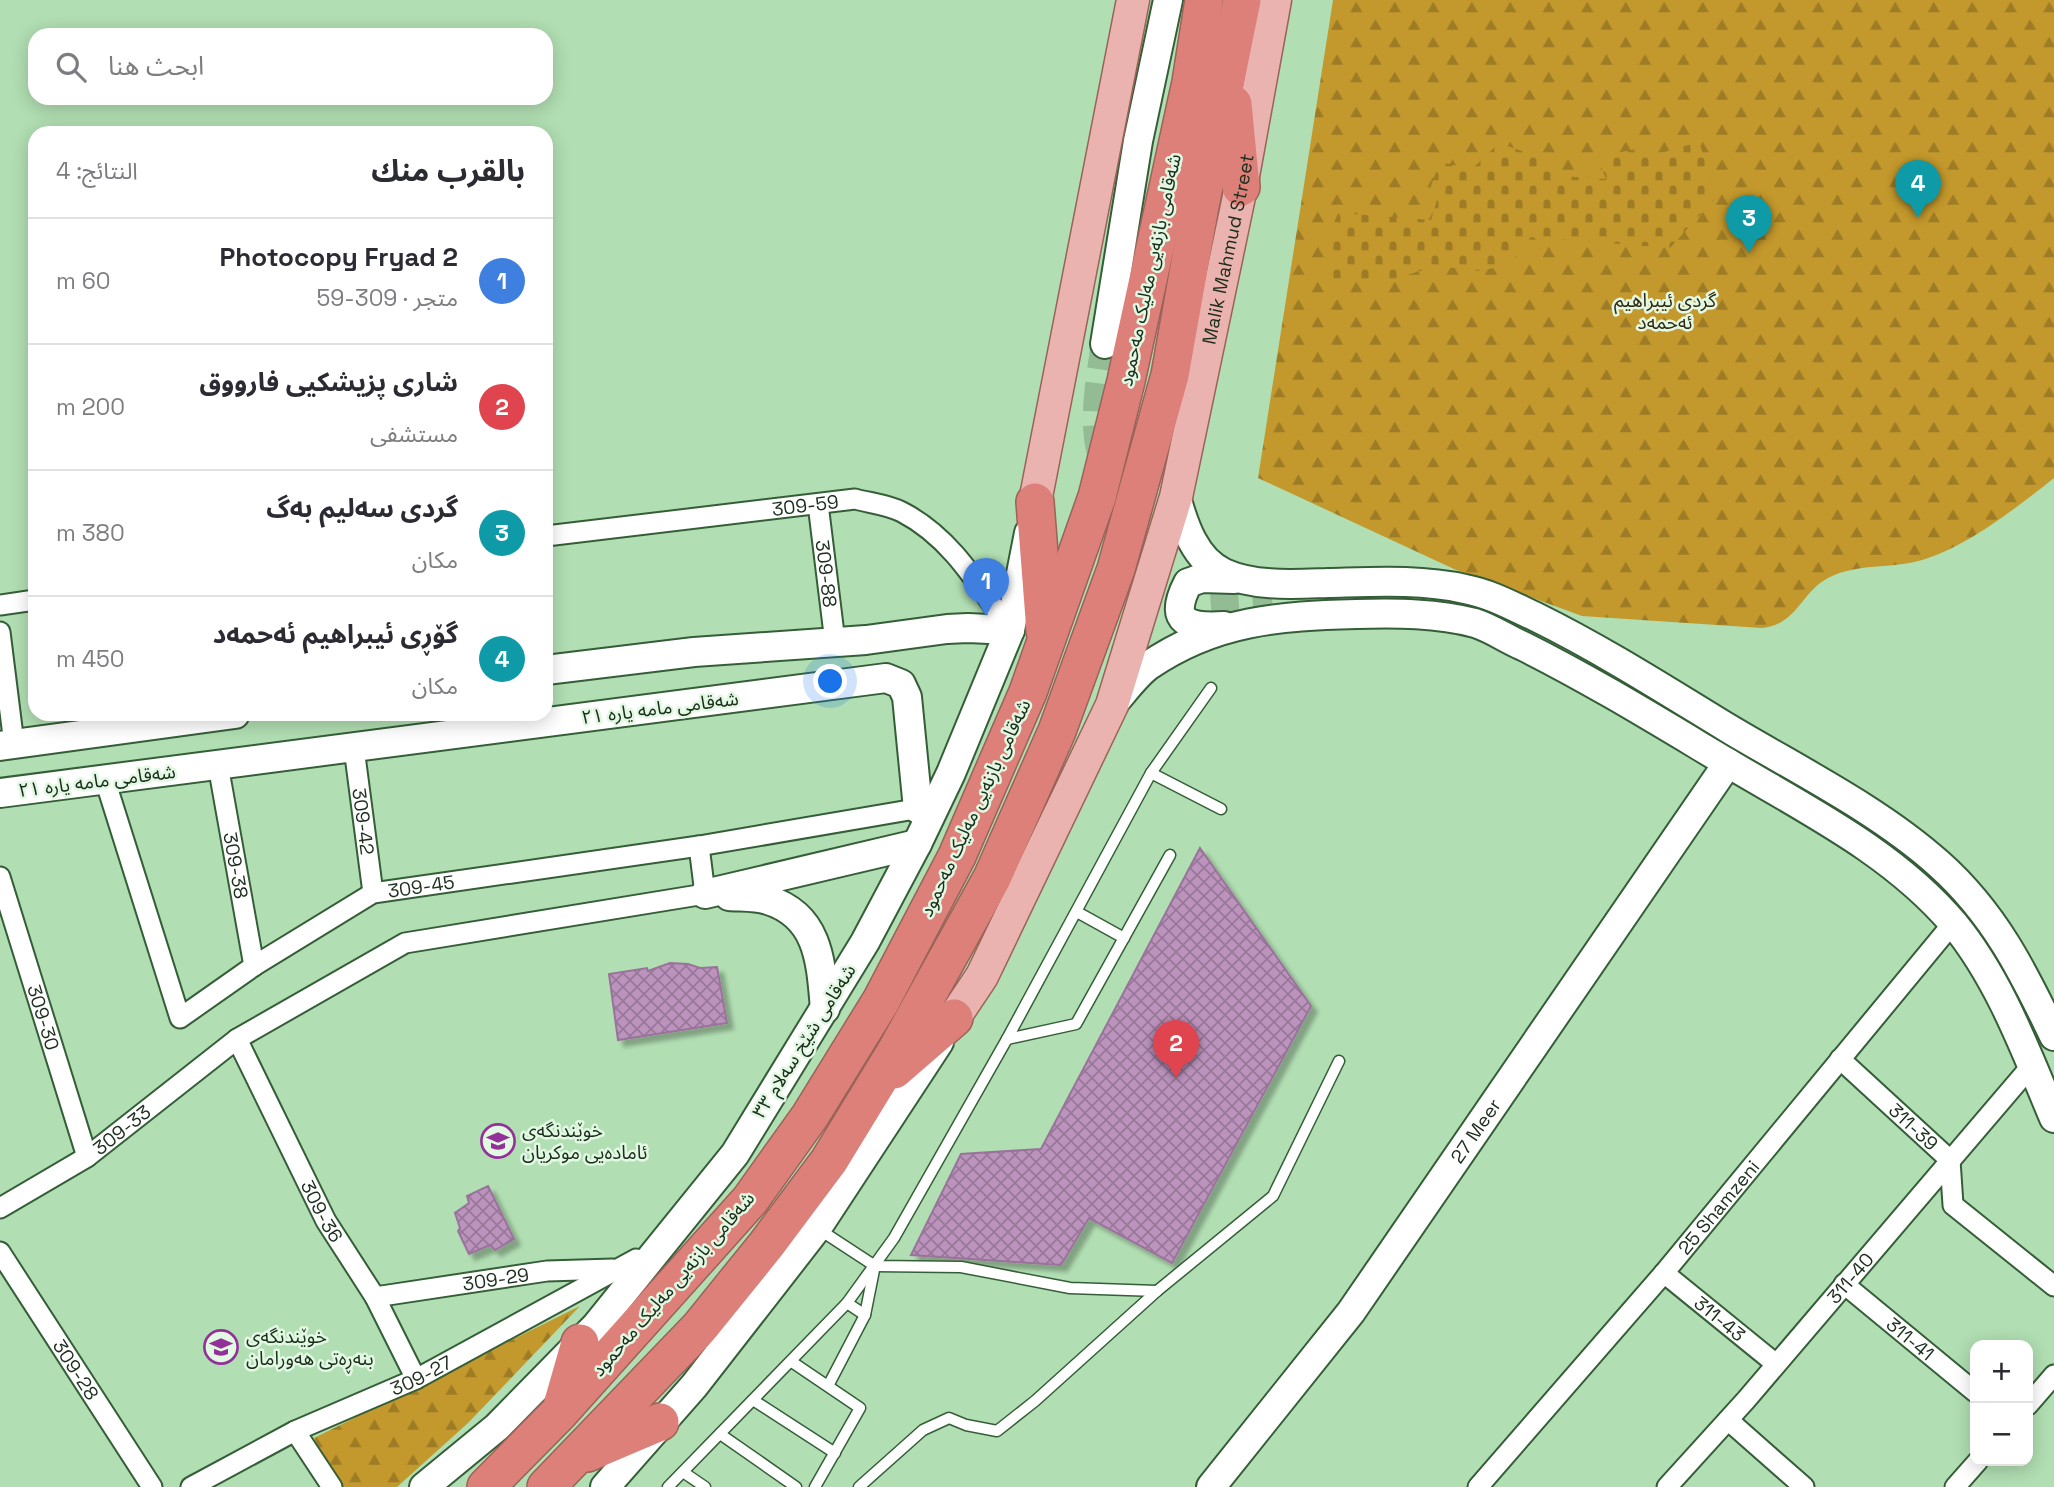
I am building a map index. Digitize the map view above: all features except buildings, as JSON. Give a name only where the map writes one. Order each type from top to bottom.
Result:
[{"type":"highway","name":"شەقامی بازنەیی مەلیک مەحمود","points":[[486,1487],[560,1412],[750,1200],[810,1116],[881,1001],[957,856],[1028,692],[1097,497],[1191,82],[1204,0]]},
{"type":"highway","name":"شەقامی بازنەیی مەلیک مەحمود","points":[[546,1487],[700,1327],[829,1161],[875,1087],[992,878],[1057,732],[1116,569],[1170,375],[1200,206],[1242,0]]},
{"type":"highway","points":[[1230,69],[1241,187]]},
{"type":"highway","points":[[1035,502],[1046,642]]},
{"type":"highway","points":[[875,1087],[954,1018]]},
{"type":"highway","points":[[560,1412],[580,1343]]},
{"type":"highway","points":[[573,1459],[660,1422]]},
{"type":"main road","points":[[1035,502],[1133,0]]},
{"type":"main road","points":[[1105,344],[1138,141],[1168,0]]},
{"type":"main road","name":"Malik Mahmud Street","points":[[954,1018],[982,976],[1112,705],[1176,497],[1241,187],[1275,0]]},
{"type":"main road","points":[[1176,497],[1184,524],[1197,548],[1210,564],[1240,579]]},
{"type":"main road","name":"شەقامی شێخ سەلام ٣٣","points":[[424,1487],[497,1427],[596,1326],[735,1154],[825,1009],[865,942],[917,844],[927,807],[965,741],[1010,630],[1035,502]]},
{"type":"main road","points":[[1861,844],[1807,809],[1550,659],[1478,624],[1443,616],[1375,614],[1293,615],[1236,625],[1195,626],[1186,623],[1181,611],[1181,597],[1188,583],[1202,578],[1296,583],[1397,582],[1447,585],[1488,594],[1565,631],[1853,802],[1940,864],[1977,903],[2006,941],[2054,1036]]},
{"type":"main road","points":[[1272,598],[1356,595],[1479,609],[1567,650],[1720,738],[1795,786],[1861,844],[1918,888],[1953,923],[1997,989],[2054,1118]]},
{"type":"main road","points":[[1112,705],[1147,667],[1208,635],[1236,625]]},
{"type":"main road","points":[[553,669],[694,652],[835,642],[968,628],[1010,630]]},
{"type":"main road","name":"شەقامی مامە یارە ٢١","points":[[0,793],[886,678],[901,684],[907,697],[927,807]]},
{"type":"main road","points":[[7,745],[184,721]]},
{"type":"main road","name":"27 Meer","points":[[1211,1487],[1351,1312],[1728,763]]},
{"type":"main road","points":[[705,894],[917,844]]},
{"type":"main road","points":[[705,894],[766,900],[787,909],[799,918],[817,946],[825,1009]]},
{"type":"main road","points":[[2025,975],[2054,984]]},
{"type":"main road","points":[[605,1487],[694,1385],[817,1227],[954,1018]]},
{"type":"street","name":"309-59","points":[[553,535],[855,499],[900,510],[936,534],[960,558],[1010,630]]},
{"type":"street","name":"309-88","points":[[818,504],[835,642]]},
{"type":"street","points":[[0,605],[28,601]]},
{"type":"street","points":[[0,632],[7,745]]},
{"type":"street","name":"309-42","points":[[355,748],[373,893]]},
{"type":"street","name":"309-38","points":[[218,765],[254,966]]},
{"type":"street","name":"309-45","points":[[105,780],[180,1018],[254,966],[373,893],[699,845],[927,807]]},
{"type":"street","points":[[699,845],[705,894]]},
{"type":"street","name":"309-30","points":[[0,877],[87,1157]]},
{"type":"street","name":"309-33","points":[[0,1208],[87,1157],[237,1039],[405,943],[705,894]]},
{"type":"street","name":"25 Shamzeni","points":[[1478,1487],[1664,1273],[1953,923]]},
{"type":"street","name":"309-36","points":[[237,1039],[326,1221],[375,1297],[416,1379]]},
{"type":"street","name":"311-39","points":[[1840,1059],[1950,1160],[1953,1205],[2054,1286]]},
{"type":"street","name":"311-40","points":[[1667,1487],[1728,1420],[2032,1065]]},
{"type":"street","name":"309-28","points":[[0,1252],[152,1487]]},
{"type":"street","name":"309-27","points":[[191,1487],[295,1431],[416,1379],[636,1259],[647,1262]]},
{"type":"street","name":"309-29","points":[[375,1297],[547,1271],[618,1269]]},
{"type":"street","name":"311-43","points":[[1664,1273],[1776,1364]]},
{"type":"street","name":"311-41","points":[[1844,1284],[1970,1388]]},
{"type":"street","points":[[2030,1403],[2054,1375]]},
{"type":"street","points":[[1728,1420],[1804,1487]]},
{"type":"street","points":[[295,1431],[332,1487]]},
{"type":"street","points":[[1955,1487],[1974,1466]]},
{"type":"lane","points":[[668,1487],[792,1362],[847,1303],[875,1266],[894,1238],[1007,1039],[1151,773],[1211,688]]},
{"type":"lane","points":[[1151,773],[1221,809]]},
{"type":"lane","points":[[1007,1039],[1076,1024],[1170,855]]},
{"type":"lane","points":[[1077,912],[1124,938]]},
{"type":"lane","points":[[859,1487],[931,1424],[949,1418],[966,1425],[997,1431],[1035,1401],[1157,1291],[1273,1196],[1339,1061]]},
{"type":"lane","points":[[817,1227],[875,1266],[961,1267],[1070,1288],[1157,1291]]},
{"type":"lane","points":[[828,1386],[865,1315],[875,1266]]},
{"type":"lane","points":[[847,1303],[865,1315]]},
{"type":"lane","points":[[792,1362],[860,1408],[815,1487]]},
{"type":"lane","points":[[753,1400],[835,1453]]},
{"type":"lane","points":[[720,1434],[796,1487]]},
{"type":"lane","points":[[683,1472],[705,1487]]},
{"type":"green space","name":"گردی ئیبراھیم ئەحمەد","points":[[1333,0],[2054,0],[2054,478],[2008,513],[1956,546],[1910,563],[1839,573],[1819,584],[1784,621],[1762,628],[1582,616],[1454,569],[1258,478]]},
{"type":"green space","points":[[1699,142],[1717,196],[1670,248],[1531,237],[1509,264],[1481,271],[1436,266],[1384,282],[1333,280],[1324,248],[1338,213],[1431,220],[1437,200],[1431,186],[1440,162],[1472,169],[1499,143],[1533,155],[1559,176],[1606,179],[1597,157],[1636,149],[1657,154]]},
{"type":"green space","points":[[580,1306],[468,1423],[397,1487],[337,1487],[314,1438]]},
{"type":"tunnel","points":[[1101,453],[1097,413],[1105,344]]},
{"type":"tunnel","points":[[1121,522],[1145,564],[1165,583],[1204,602],[1272,598]]},
{"type":"place","name":"گۆڕی ئیبراھیم ئەحمەد","points":[[1918,218]]},
{"type":"place","name":"گردی سەلیم بەگ","points":[[1749,253]]},
{"type":"place","name":"Photocopy Fryad 2","points":[[986,616]]},
{"type":"place","name":"شاری پزیشکیی فارووق","points":[[1176,1078]]},
{"type":"place","name":"خوێندنگەی ئامادەیی موکریان","points":[[498,1141]]},
{"type":"place","name":"خوێندنگەی بنەڕەتی هەورامان","points":[[221,1347]]}]
